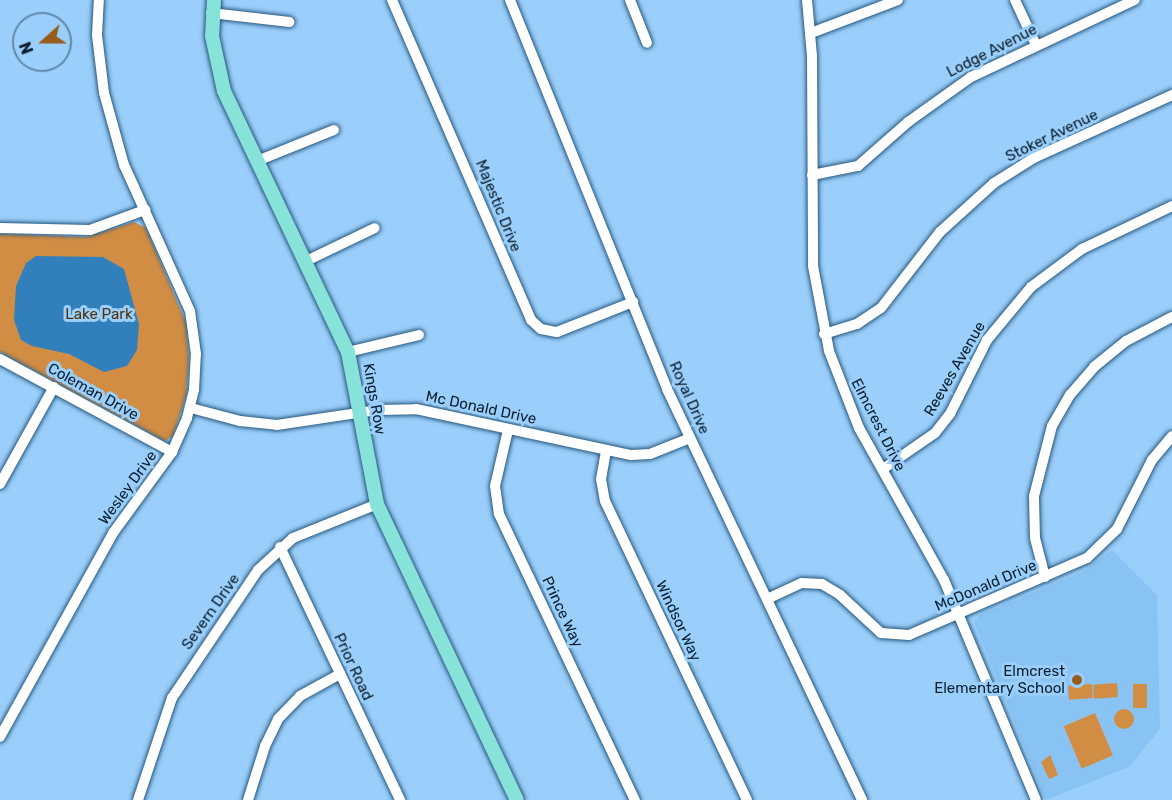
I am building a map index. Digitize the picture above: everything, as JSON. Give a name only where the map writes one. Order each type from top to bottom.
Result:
[{"type":"main road","name":"Kings Row","points":[[213,7],[222,82],[348,352],[377,504],[517,800]]},
{"type":"street","name":"Wesley Drive","points":[[1,734],[113,533],[172,452],[191,408],[196,354],[190,311],[124,165],[104,93],[97,45],[99,0]]},
{"type":"street","name":"Majestic Drive","points":[[392,0],[531,320],[541,329],[557,332],[633,302]]},
{"type":"street","name":"Royal Drive","points":[[510,0],[690,438],[862,800]]},
{"type":"street","points":[[630,0],[647,43]]},
{"type":"street","name":"Elmcrest Drive","points":[[807,0],[811,33],[813,266],[824,334],[850,409],[959,614],[1036,800]]},
{"type":"street","points":[[811,33],[898,0]]},
{"type":"street","points":[[1015,0],[1036,45]]},
{"type":"street","name":"Lodge Avenue","points":[[812,175],[858,166],[953,88],[1036,45],[1135,0]]},
{"type":"street","points":[[213,7],[290,22]]},
{"type":"street","name":"Stoker Avenue","points":[[824,334],[857,324],[881,308],[940,232],[994,183],[1034,158],[1172,95]]},
{"type":"street","points":[[257,161],[334,130]]},
{"type":"street","name":"Reeves Avenue","points":[[883,470],[935,433],[950,414],[987,340],[1031,287],[1082,249],[1172,206]]},
{"type":"street","points":[[0,228],[90,231],[145,210]]},
{"type":"street","points":[[306,261],[375,228]]},
{"type":"street","points":[[1045,577],[1035,538],[1034,496],[1052,426],[1070,395],[1094,367],[1126,341],[1172,316]]},
{"type":"street","points":[[348,352],[419,335]]},
{"type":"street","name":"Coleman Drive","points":[[0,359],[172,452]]},
{"type":"street","points":[[0,484],[54,387]]},
{"type":"street","name":"Mc Donald Drive","points":[[191,408],[264,424],[360,412],[416,409],[606,451],[650,454],[690,438]]},
{"type":"street","name":"Prince Way","points":[[508,430],[495,486],[499,514],[635,800]]},
{"type":"street","name":"McDonald Drive","points":[[767,599],[802,583],[822,584],[840,596],[871,627],[896,636],[959,614],[1077,564],[1108,540],[1126,517],[1152,460],[1172,436]]},
{"type":"street","name":"Windsor Way","points":[[606,451],[601,478],[605,501],[747,800]]},
{"type":"street","name":"Severn Drive","points":[[138,800],[163,720],[183,679],[258,570],[280,547],[309,530],[377,504]]},
{"type":"street","name":"Prior Road","points":[[280,547],[399,800]]},
{"type":"street","points":[[248,800],[265,746],[278,719],[300,696],[340,674]]},
{"type":"shaded area","points":[[36,256],[103,257],[124,269],[139,324],[137,350],[127,366],[104,372],[69,354],[32,346],[21,340],[14,320],[16,286],[26,263]]},
{"type":"shaded area","name":"Elmcrest Elementary School","points":[[1112,550],[1157,595],[1160,729],[1129,767],[1046,800],[974,622],[980,615],[1084,571]]},
{"type":"green space","name":"Lake Park","points":[[134,222],[146,228],[186,323],[189,360],[186,396],[173,436],[165,441],[0,352],[0,234],[87,237]]},
{"type":"green space","points":[[1117,683],[1118,697],[1094,699],[1093,685]]},
{"type":"green space","points":[[1092,684],[1093,698],[1069,700],[1068,686]]},
{"type":"green space","points":[[1133,684],[1147,684],[1147,708],[1133,708]]},
{"type":"green space","points":[[1124,709],[1131,712],[1134,719],[1131,726],[1124,729],[1117,726],[1114,719],[1117,712]]},
{"type":"green space","points":[[1095,713],[1113,755],[1082,769],[1064,726]]},
{"type":"green space","points":[[1050,755],[1058,775],[1049,779],[1041,762]]},
{"type":"place","name":"Elmcrest Elementary School","points":[[1077,680]]}]
